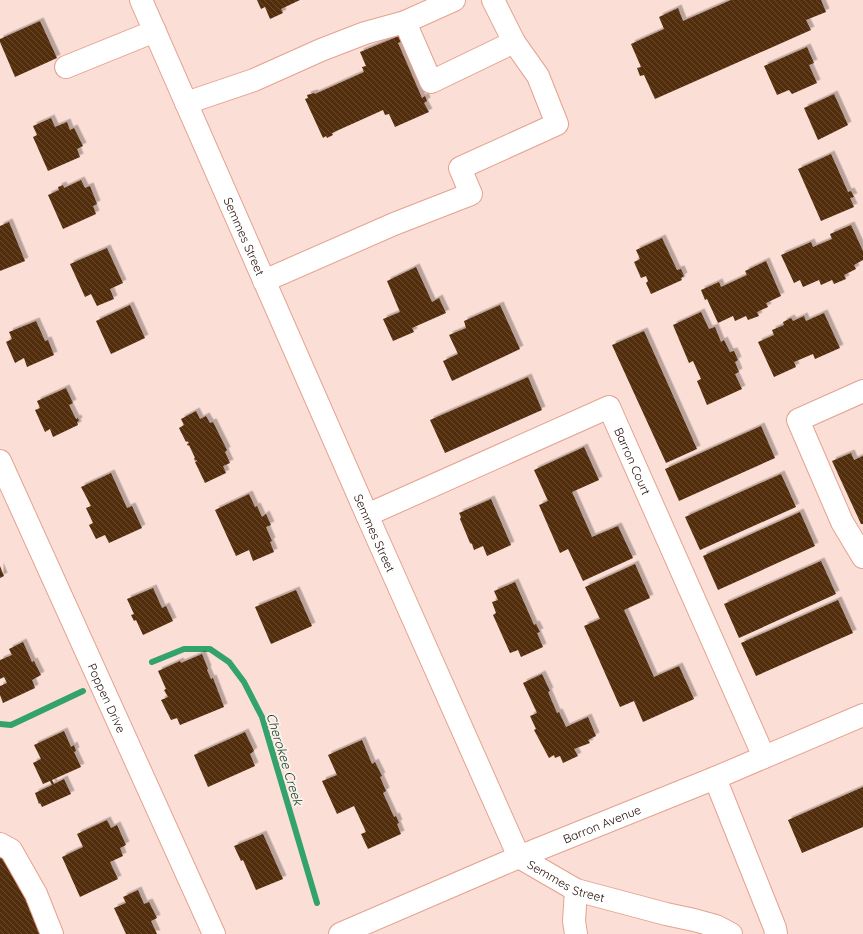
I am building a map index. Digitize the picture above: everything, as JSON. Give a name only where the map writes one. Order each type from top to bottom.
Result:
[{"type":"main road","name":"Semmes Street","points":[[141,0],[519,857],[576,890],[716,926],[731,934]]},
{"type":"main road","points":[[186,103],[254,80],[321,50],[366,33],[405,22],[454,0]]},
{"type":"main road","points":[[264,281],[394,224],[471,194],[460,168],[557,124],[538,76],[514,42],[493,0]]},
{"type":"main road","points":[[405,22],[431,82],[514,42]]},
{"type":"main road","points":[[66,66],[155,31]]},
{"type":"main road","points":[[863,391],[798,420],[842,522],[863,557]]},
{"type":"main road","name":"Barron Court","points":[[367,515],[609,407],[764,757]]},
{"type":"main road","name":"Poppen Drive","points":[[0,461],[214,934]]},
{"type":"main road","name":"Barron Avenue","points":[[340,934],[519,857],[715,778],[863,715]]},
{"type":"main road","points":[[715,778],[775,928],[776,934]]},
{"type":"main road","points":[[0,844],[11,850],[18,862],[36,894],[52,934]]},
{"type":"main road","points":[[576,890],[574,921],[576,934]]},
{"type":"building","points":[[257,0],[300,0],[281,9],[283,13],[270,19],[265,7],[261,9]]},
{"type":"building","points":[[731,0],[821,0],[826,12],[806,20],[811,30],[655,99],[644,75],[640,76],[637,68],[641,67],[631,44],[664,29],[659,17],[678,8],[683,21]]},
{"type":"building","points":[[40,21],[57,58],[15,77],[0,39]]},
{"type":"building","points":[[399,36],[402,41],[398,43],[422,98],[425,96],[427,101],[424,103],[429,112],[395,127],[389,114],[385,115],[383,110],[332,133],[333,135],[327,138],[326,136],[323,138],[305,99],[308,98],[307,95],[315,94],[364,72],[362,67],[366,66],[360,52]]},
{"type":"building","points":[[807,47],[814,63],[809,65],[817,83],[792,94],[789,90],[777,95],[764,66]]},
{"type":"building","points":[[834,94],[848,125],[818,140],[804,108]]},
{"type":"building","points":[[51,118],[55,127],[67,122],[70,130],[74,128],[83,146],[77,149],[80,157],[48,171],[33,137],[37,135],[33,126]]},
{"type":"building","points":[[831,154],[848,192],[851,191],[854,197],[850,198],[854,207],[821,221],[798,169]]},
{"type":"building","points":[[81,180],[85,188],[90,186],[97,204],[93,206],[96,214],[63,229],[48,195],[59,190],[58,187],[63,185],[64,188]]},
{"type":"building","points":[[9,222],[25,261],[0,271],[0,226]]},
{"type":"building","points":[[851,225],[863,251],[863,260],[854,265],[856,269],[844,275],[846,279],[834,284],[832,280],[821,285],[819,280],[803,287],[800,280],[794,283],[781,255],[811,242],[813,247],[832,239],[830,234]]},
{"type":"building","points":[[662,238],[677,270],[681,269],[684,276],[681,278],[682,280],[651,294],[646,283],[648,281],[646,276],[641,278],[634,262],[640,259],[636,250]]},
{"type":"building","points":[[107,248],[123,283],[110,289],[114,299],[97,306],[91,294],[85,297],[70,264]]},
{"type":"building","points":[[766,261],[781,296],[766,303],[768,307],[757,312],[759,316],[748,320],[746,316],[735,321],[733,316],[718,323],[707,299],[705,300],[701,290],[719,282],[721,287],[747,275],[745,271]]},
{"type":"building","points":[[416,267],[432,302],[439,298],[446,313],[412,328],[414,332],[393,341],[383,319],[400,312],[387,281]]},
{"type":"building","points":[[130,305],[145,338],[111,354],[96,321]]},
{"type":"building","points":[[500,305],[520,349],[452,381],[443,361],[458,354],[449,335],[466,328],[464,321]]},
{"type":"building","points":[[701,312],[709,329],[715,327],[721,342],[724,340],[730,352],[734,351],[738,360],[735,362],[739,372],[735,374],[742,389],[707,405],[697,381],[701,379],[693,361],[689,363],[673,325]]},
{"type":"building","points":[[824,313],[840,348],[815,359],[813,354],[794,362],[796,367],[774,377],[758,342],[774,335],[772,330],[784,325],[783,322],[791,318],[793,321],[804,316],[806,321]]},
{"type":"building","points":[[36,321],[45,341],[48,340],[54,355],[27,367],[24,358],[15,363],[6,342],[12,339],[9,332]]},
{"type":"building","points":[[644,331],[697,449],[666,463],[612,345]]},
{"type":"building","points":[[528,377],[542,410],[445,453],[430,420]]},
{"type":"building","points":[[66,388],[73,403],[69,405],[76,419],[78,418],[78,425],[53,437],[50,429],[45,432],[35,410],[40,408],[37,401]]},
{"type":"building","points":[[196,411],[200,419],[206,416],[210,423],[213,422],[227,450],[225,452],[230,463],[223,466],[226,473],[205,483],[195,462],[197,461],[195,461],[189,445],[188,446],[187,444],[189,443],[187,441],[186,442],[179,428],[184,425],[181,419]]},
{"type":"building","points":[[761,426],[775,458],[679,501],[665,469]]},
{"type":"building","points":[[584,447],[599,480],[572,492],[592,537],[618,526],[633,558],[583,581],[568,549],[560,553],[539,505],[548,501],[534,470]]},
{"type":"building","points":[[851,453],[854,460],[863,456],[863,524],[861,524],[832,461]]},
{"type":"building","points":[[111,473],[127,508],[132,506],[142,528],[109,543],[105,535],[96,539],[89,525],[93,523],[86,508],[91,506],[81,487]]},
{"type":"building","points":[[781,474],[796,507],[700,550],[685,517]]},
{"type":"building","points":[[249,494],[262,517],[266,514],[271,525],[266,527],[272,541],[270,542],[274,552],[253,561],[249,550],[236,556],[215,510]]},
{"type":"building","points":[[491,499],[511,545],[487,556],[483,546],[474,550],[460,519],[461,517],[459,513]]},
{"type":"building","points":[[800,512],[815,546],[718,590],[703,556]]},
{"type":"building","points":[[821,561],[836,594],[739,638],[724,604]]},
{"type":"building","points":[[635,564],[650,598],[624,610],[654,677],[679,666],[694,699],[643,722],[634,701],[620,707],[584,626],[600,619],[585,587]]},
{"type":"building","points":[[0,566],[4,576],[0,578]]},
{"type":"building","points":[[515,582],[534,625],[536,624],[540,632],[537,633],[543,647],[521,657],[518,650],[510,653],[493,615],[496,613],[492,602],[498,600],[494,591]]},
{"type":"building","points":[[153,588],[162,608],[166,606],[173,621],[143,635],[136,620],[134,621],[131,615],[134,614],[127,599]]},
{"type":"building","points":[[296,590],[312,626],[271,644],[255,607]]},
{"type":"building","points":[[838,600],[853,633],[756,676],[741,643]]},
{"type":"building","points":[[23,642],[32,662],[34,661],[41,675],[32,680],[35,688],[3,703],[0,695],[0,686],[7,683],[4,677],[0,679],[0,660],[12,655],[9,649]]},
{"type":"building","points":[[202,654],[208,669],[207,670],[211,679],[213,678],[224,707],[180,725],[177,718],[171,720],[161,700],[168,697],[164,690],[166,689],[158,671],[180,661],[181,663]]},
{"type":"building","points":[[542,674],[550,691],[548,692],[557,713],[559,712],[566,727],[588,717],[596,736],[588,740],[590,743],[574,749],[578,756],[563,763],[560,756],[555,758],[554,755],[549,758],[534,730],[536,729],[530,716],[537,713],[523,683]]},
{"type":"building","points":[[64,731],[71,747],[74,745],[76,751],[74,752],[81,767],[52,780],[54,784],[64,779],[71,794],[42,807],[40,803],[39,804],[35,793],[52,785],[50,781],[43,784],[33,763],[41,759],[34,745]]},
{"type":"building","points":[[245,732],[254,751],[250,754],[255,766],[208,787],[194,755]]},
{"type":"building","points":[[362,740],[372,764],[375,762],[382,776],[380,777],[386,791],[383,793],[394,817],[396,816],[401,834],[368,849],[361,834],[366,832],[354,806],[337,814],[322,781],[337,775],[328,755]]},
{"type":"building","points":[[863,787],[863,827],[802,853],[788,820]]},
{"type":"building","points":[[107,820],[111,828],[117,825],[126,845],[120,848],[123,856],[110,862],[118,879],[80,897],[62,857],[83,847],[77,834]]},
{"type":"building","points":[[263,834],[283,879],[256,890],[243,860],[241,861],[234,846]]},
{"type":"building","points":[[8,855],[48,934],[0,934],[0,858]]},
{"type":"building","points":[[138,890],[144,904],[149,902],[157,918],[151,921],[157,934],[126,934],[114,908],[126,903],[123,897]]},
{"type":"waterway","name":"Cherokee Creek","points":[[152,662],[184,649],[210,649],[229,662],[244,682],[262,717],[317,903]]},
{"type":"waterway","name":"Cherokee Creek","points":[[0,724],[11,725],[83,691]]}]
